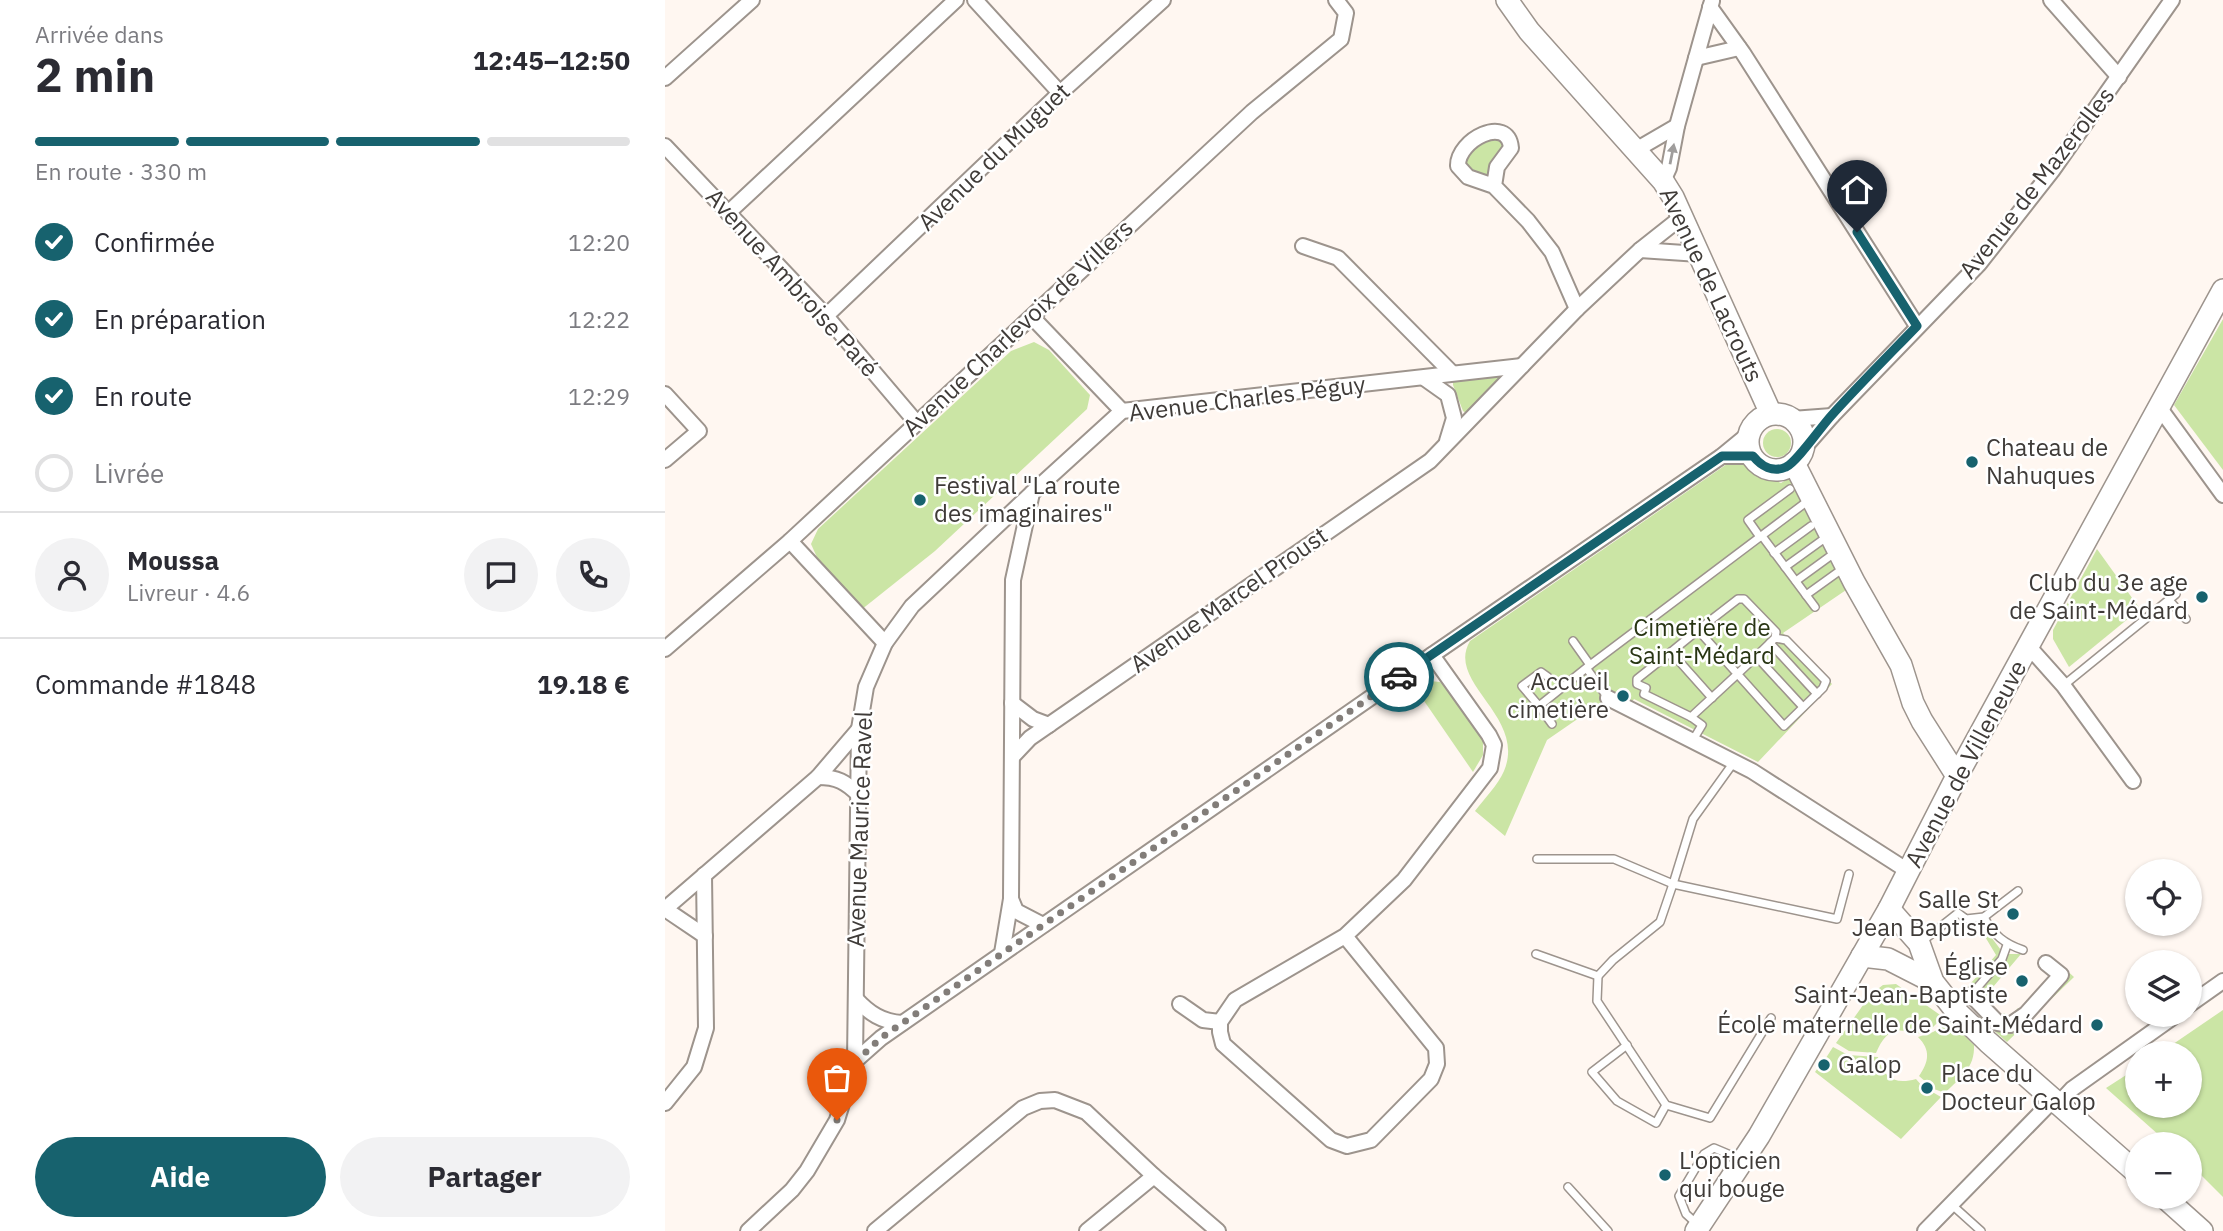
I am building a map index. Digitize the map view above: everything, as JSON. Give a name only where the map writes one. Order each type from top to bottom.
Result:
[{"type":"street","points":[[665,78],[752,0]]},
{"type":"street","points":[[728,213],[956,0]]},
{"type":"street","points":[[975,0],[1060,93]]},
{"type":"street","name":"Avenue du Muguet","points":[[826,316],[1060,93],[1163,0]]},
{"type":"street","name":"Avenue Charlevoix de Villers","points":[[665,649],[790,541],[1252,112],[1341,39],[1346,13],[1336,0]]},
{"type":"street","name":"Avenue de Lacrouts","points":[[1507,0],[1529,31],[1663,181],[1782,416]]},
{"type":"street","points":[[2051,0],[2119,77]]},
{"type":"street","name":"Avenue de Mazerolles","points":[[1799,456],[1832,416],[1979,264],[2052,171],[2172,0]]},
{"type":"street","points":[[1711,4],[1917,326]]},
{"type":"street","points":[[1663,181],[1669,168],[1677,126],[1711,4]]},
{"type":"street","points":[[1696,58],[1739,48]]},
{"type":"street","points":[[1634,151],[1677,126]]},
{"type":"street","name":"Avenue Ambroise Paré","points":[[665,146],[826,316],[916,422]]},
{"type":"street","points":[[1494,186],[1528,221],[1552,252],[1577,309]]},
{"type":"street","name":"Avenue Marcel Proust","points":[[1013,756],[1030,738],[1430,461],[1577,309],[1640,250],[1683,216]]},
{"type":"street","points":[[1303,246],[1338,258],[1452,373]]},
{"type":"street","points":[[1640,250],[1699,254]]},
{"type":"street","name":"Avenue de Villeneuve","points":[[1698,1229],[1744,1161],[1889,909],[1957,776],[2223,290]]},
{"type":"street","points":[[1032,317],[1122,411]]},
{"type":"street","name":"Avenue Charles Péguy","points":[[1032,493],[1122,411],[1522,366]]},
{"type":"street","points":[[1424,378],[1448,395],[1454,418],[1445,446]]},
{"type":"street","points":[[665,394],[699,431],[665,460]]},
{"type":"street","points":[[2159,407],[2223,495]]},
{"type":"street","points":[[748,1231],[792,1190],[807,1171],[837,1120],[855,1062],[862,1053],[1432,654],[1722,456],[1750,433],[1758,421],[1782,416],[1832,416]]},
{"type":"street","points":[[1782,416],[1801,429],[1799,456],[1813,498],[1854,583],[1901,666],[1921,721],[1957,776]]},
{"type":"street","points":[[1750,433],[1749,445],[1753,456],[1764,467],[1780,469],[1799,456]]},
{"type":"street","points":[[1722,456],[1753,456]]},
{"type":"street","points":[[1003,953],[1011,899],[1013,580],[1032,493]]},
{"type":"street","name":"Avenue Maurice Ravel","points":[[855,1062],[859,729],[866,687],[885,643],[912,606],[1032,493]]},
{"type":"street","points":[[790,541],[885,643]]},
{"type":"street","points":[[2028,647],[2063,685],[2133,781]]},
{"type":"street","points":[[1345,936],[1436,1048],[1437,1064],[1431,1079],[1371,1140],[1347,1146],[1331,1140],[1223,1044],[1220,1022],[1235,1000],[1345,936],[1404,880],[1484,778],[1493,758],[1494,745],[1432,654]]},
{"type":"street","points":[[1608,698],[1735,762],[1908,871]]},
{"type":"street","points":[[1012,703],[1033,719],[1049,725]]},
{"type":"street","points":[[705,936],[665,909],[818,777],[859,729]]},
{"type":"street","points":[[818,777],[844,780],[859,795]]},
{"type":"street","points":[[665,1104],[694,1066],[706,1028],[704,875]]},
{"type":"street","points":[[1011,899],[1016,911],[1043,925]]},
{"type":"street","points":[[1889,909],[1919,943],[1933,982],[1956,1011],[2125,1163]]},
{"type":"street","points":[[1862,956],[1888,959],[1933,982]]},
{"type":"street","points":[[1967,999],[1998,1023],[2010,1025],[2026,1014],[2060,975],[2046,962]]},
{"type":"street","points":[[2202,996],[2223,981]]},
{"type":"street","points":[[856,999],[875,1016],[890,1023],[902,1023]]},
{"type":"street","points":[[1180,1004],[1203,1020],[1220,1022]]},
{"type":"street","points":[[1925,1231],[2057,1101],[2159,1027]]},
{"type":"street","points":[[875,1231],[1023,1108],[1040,1101],[1055,1100],[1086,1112],[1218,1231]]},
{"type":"street","points":[[1087,1231],[1154,1176]]},
{"type":"street","points":[[2177,1209],[2202,1231]]},
{"type":"lane","points":[[1790,489],[1748,520],[1815,607]]},
{"type":"lane","points":[[1539,706],[1813,498]]},
{"type":"lane","points":[[1774,553],[1811,526]]},
{"type":"lane","points":[[1785,567],[1821,541]]},
{"type":"lane","points":[[1796,581],[1829,557]]},
{"type":"lane","points":[[1806,595],[1838,572]]},
{"type":"lane","points":[[2063,685],[2176,594]]},
{"type":"lane","points":[[1691,717],[1756,656],[1776,632],[1744,599],[1738,599],[1637,679],[1637,684],[1646,688],[1644,694],[1702,725],[1693,740]]},
{"type":"lane","points":[[2169,600],[2186,619]]},
{"type":"lane","points":[[1698,630],[1784,726],[1817,694],[1826,681],[1786,640],[1772,640]]},
{"type":"lane","points":[[1772,640],[1817,694]]},
{"type":"lane","points":[[1573,641],[1608,698]]},
{"type":"lane","points":[[1671,652],[1712,698]]},
{"type":"lane","points":[[1756,656],[1803,707]]},
{"type":"lane","points":[[1548,677],[1541,672],[1522,686],[1552,724]]},
{"type":"lane","points":[[1735,762],[1693,819],[1660,922],[1613,960],[1598,976],[1597,1001],[1666,1105],[1710,1118],[1771,1018]]},
{"type":"lane","points":[[1537,859],[1615,859],[1673,884],[1837,919],[1849,874]]},
{"type":"lane","points":[[1919,943],[1958,913],[1966,919],[1984,917],[2018,891]]},
{"type":"lane","points":[[1984,917],[1990,930],[2007,944],[2023,950]]},
{"type":"lane","points":[[1967,999],[2002,959],[2007,944]]},
{"type":"lane","points":[[1536,954],[1598,976]]},
{"type":"lane","points":[[1627,1045],[1592,1072],[1616,1101],[1656,1123],[1666,1105]]},
{"type":"lane","points":[[1698,1229],[1686,1214],[1679,1196],[1704,1154],[1714,1148],[1744,1161]]},
{"type":"lane","points":[[1568,1187],[1608,1231]]},
{"type":"lane","points":[[1951,1205],[1981,1231]]},
{"type":"green space","points":[[1499,135],[1506,142],[1490,179],[1467,171],[1463,157],[1484,137]]},
{"type":"green space","points":[[2223,319],[2223,470],[2174,405]]},
{"type":"green space","points":[[1034,342],[1049,350],[1090,395],[1087,409],[935,551],[861,610],[820,564],[811,544],[818,529],[1011,351]]},
{"type":"green space","points":[[1504,374],[1466,413],[1463,411],[1453,380]]},
{"type":"green space","points":[[1777,429],[1787,433],[1791,443],[1787,453],[1777,457],[1767,453],[1763,443],[1767,433]]},
{"type":"green space","name":"Cimetière de Saint-Médard","points":[[1730,462],[1743,462],[1754,472],[1781,483],[1789,478],[1849,588],[1783,633],[1832,684],[1758,762],[1634,699],[1628,707],[1608,698],[1547,740],[1505,836],[1475,811],[1495,787],[1504,771],[1508,751],[1505,733],[1497,717],[1468,671],[1465,656],[1470,641]]},
{"type":"green space","points":[[2097,549],[2140,609],[2069,667],[2053,639],[2053,630]]},
{"type":"green space","points":[[1411,682],[1440,682],[1448,689],[1483,740],[1483,755],[1473,772]]},
{"type":"green space","points":[[1988,933],[2004,954],[2021,954],[1993,987],[2001,994],[1991,1008],[2001,1016],[2004,1013],[2010,1017],[2018,1008],[2021,1011],[2051,976],[2043,967],[2051,956],[2074,977],[2007,1042],[1982,1020],[1963,992],[1996,955],[1984,935]]},
{"type":"green space","points":[[1896,984],[1943,1017],[1932,1028],[1915,1035],[1901,1030],[1891,1033],[1886,1036],[1876,1053],[1849,1051],[1836,1043],[1871,994],[1883,985]]},
{"type":"green space","points":[[2223,1010],[2223,1197],[2202,1176],[2202,1132],[2156,1132],[2140,1118],[2202,1118],[2202,1041],[2178,1041],[2202,1027]]},
{"type":"green space","points":[[1951,1022],[1974,1045],[1974,1053],[1966,1072],[1945,1093],[1934,1089],[1919,1076],[1925,1066],[1927,1051],[1918,1037]]},
{"type":"green space","points":[[1833,1047],[1848,1055],[1878,1057],[1883,1070],[1891,1078],[1902,1081],[1916,1079],[1922,1086],[1941,1097],[1901,1139],[1815,1072],[1820,1065],[1824,1068],[1827,1065],[1824,1061]]},
{"type":"green space","points":[[2125,1076],[2125,1105],[2106,1088]]},
{"type":"way so far","points":[[837,1120],[855,1062],[881,1038],[1399,677]]},
{"type":"place","name":"Chateau de Nahuques","points":[[1972,462]]},
{"type":"place","name":"Festival \"La route des imaginaires\"","points":[[920,500]]},
{"type":"place","name":"Club du 3e age de Saint-Médard","points":[[2202,597]]},
{"type":"place","name":"Accueil cimetière","points":[[1623,696]]},
{"type":"place","name":"Salle St Jean Baptiste","points":[[2013,914]]},
{"type":"place","name":"Église Saint-Jean-Baptiste","points":[[2022,981]]},
{"type":"place","name":"École maternelle de Saint-Médard","points":[[2097,1025]]},
{"type":"place","name":"Galop","points":[[1824,1065]]},
{"type":"place","name":"Place du Docteur Galop","points":[[1927,1088]]},
{"type":"place","name":"L'opticien qui bouge","points":[[1665,1175]]},
{"type":"route","points":[[1399,677],[1722,456],[1753,456],[1764,467],[1772,469],[1788,467],[1794,463],[1832,416],[1917,326],[1857,232]]}]
